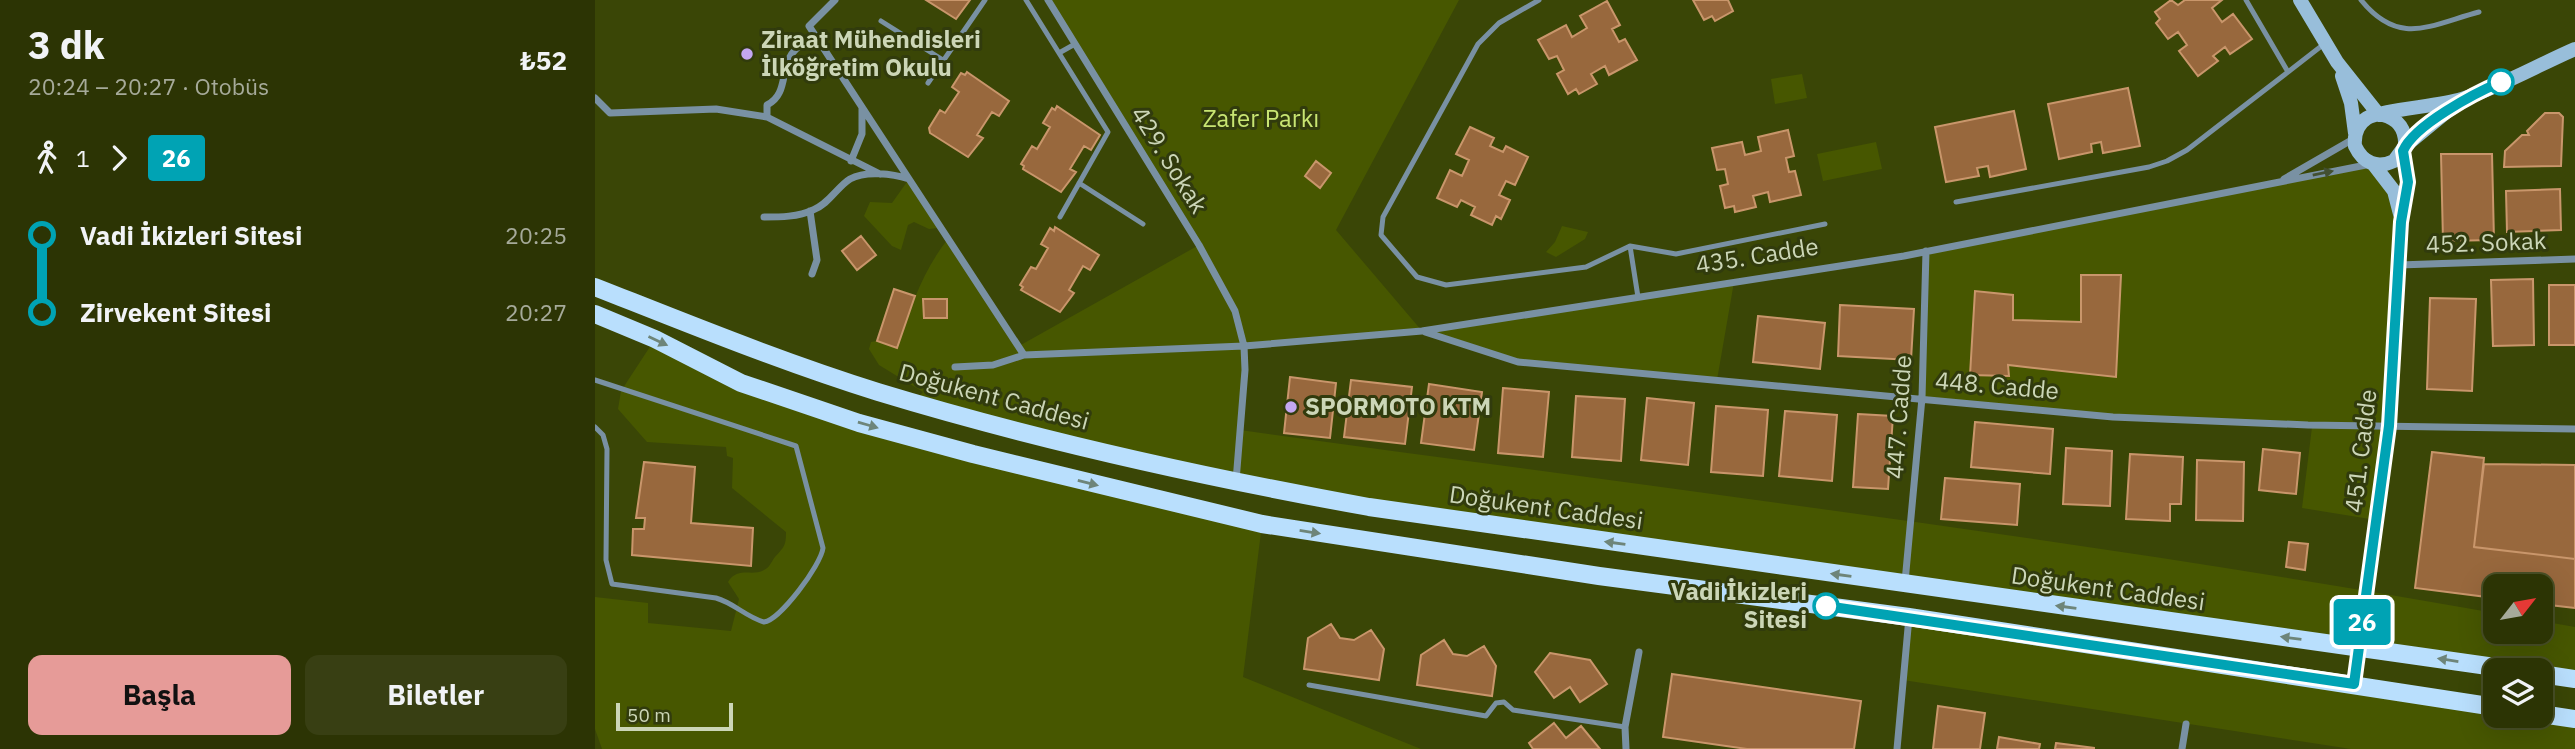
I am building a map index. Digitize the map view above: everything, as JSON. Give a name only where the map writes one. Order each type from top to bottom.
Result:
[{"type":"main road","name":"Doğukent Caddesi","points":[[595,286],[755,350],[877,391],[979,421],[1236,483],[1369,508],[2483,665]]},
{"type":"main road","points":[[595,314],[655,339],[741,383],[859,423],[1274,526],[1546,568],[1909,617],[2483,705]]},
{"type":"main road","points":[[2553,676],[2575,679]]},
{"type":"main road","points":[[2553,716],[2575,719]]},
{"type":"street","points":[[835,0],[809,26],[1024,355]]},
{"type":"street","name":"429. Sokak","points":[[1048,0],[1219,278],[1235,311],[1244,346],[1244,385],[1236,483]]},
{"type":"street","points":[[2304,3],[2337,62],[2381,115],[2394,119],[2402,128],[2408,182],[2401,222]]},
{"type":"street","points":[[767,117],[767,105],[778,96],[786,60],[795,48],[817,39]]},
{"type":"street","points":[[2274,184],[2355,136],[2361,122],[2381,115],[2463,99],[2575,49]]},
{"type":"street","points":[[2337,62],[2351,103],[2359,154],[2373,164],[2393,191],[2401,222]]},
{"type":"street","points":[[595,98],[610,113],[716,109],[767,117],[880,174],[909,179]]},
{"type":"street","points":[[2373,164],[2394,161],[2404,149],[2463,99]]},
{"type":"street","points":[[851,161],[862,134],[862,107]]},
{"type":"street","name":"435. Cadde","points":[[955,367],[993,365],[1024,355],[1244,346],[1422,331],[1926,251],[2373,164]]},
{"type":"street","points":[[764,217],[810,211],[834,196],[851,179],[880,174]]},
{"type":"street","points":[[810,211],[817,260],[812,274]]},
{"type":"street","name":"451. Cadde","points":[[2354,684],[2389,426],[2401,222]]},
{"type":"street","name":"447. Cadde","points":[[1904,584],[1922,398],[1926,251]]},
{"type":"street","name":"452. Sokak","points":[[2399,265],[2575,259]]},
{"type":"street","name":"448. Cadde","points":[[1422,331],[1518,362],[2113,417],[2575,429]]},
{"type":"street","points":[[1897,749],[1909,617]]},
{"type":"street","points":[[1626,749],[1625,727],[1639,652]]},
{"type":"street","points":[[2182,749],[2186,723]]},
{"type":"lane","points":[[928,83],[985,0]]},
{"type":"lane","points":[[1026,0],[1108,132],[1060,217]]},
{"type":"lane","points":[[1539,0],[1499,23],[1478,44],[1383,217],[1381,235],[1417,278],[1445,285],[1586,267],[1630,246],[1677,254],[1825,224]]},
{"type":"lane","points":[[2246,0],[2288,72]]},
{"type":"lane","points":[[2361,0],[2387,24],[2407,31],[2479,12]]},
{"type":"lane","points":[[881,21],[943,60]]},
{"type":"lane","points":[[1955,202],[2148,167],[2167,161],[2187,150],[2326,43]]},
{"type":"lane","points":[[1059,53],[1075,44]]},
{"type":"lane","points":[[1079,183],[1143,223]]},
{"type":"lane","points":[[1630,246],[1638,297]]},
{"type":"lane","points":[[595,380],[796,446],[823,548],[820,561],[777,617],[764,622],[738,612],[725,600],[612,584],[606,561],[607,449],[603,435],[595,427]]},
{"type":"lane","points":[[1309,685],[1486,716],[1496,703],[1504,702],[1513,710],[1625,727]]},
{"type":"green space","name":"Zafer Parkı","points":[[1048,0],[1459,0],[1336,230],[1422,331],[1244,346],[1240,430],[2026,538],[2339,586],[2483,611],[2483,644],[2553,644],[2553,623],[2575,627],[2575,679],[2553,673],[2553,658],[2483,658],[2483,665],[1236,483],[914,402],[923,392],[879,365],[869,349],[871,342],[877,341],[897,347],[924,277],[948,239],[1019,346],[1199,245]]},
{"type":"green space","points":[[1802,74],[1807,98],[1775,104],[1771,79]]},
{"type":"green space","points":[[1876,142],[1882,169],[1823,181],[1817,154]]},
{"type":"green space","points":[[2371,164],[2398,205],[2376,520],[2302,508],[2312,427],[2113,417],[1922,398],[1926,251]]},
{"type":"green space","points":[[909,179],[938,228],[929,229],[914,222],[908,225],[901,250],[892,246],[864,216],[870,202],[892,203]]},
{"type":"green space","points":[[1562,226],[1588,232],[1585,239],[1556,257],[1546,252],[1555,242]]},
{"type":"green space","points":[[1734,282],[1717,380],[1518,362],[1422,331]]},
{"type":"green space","points":[[655,339],[741,383],[1262,524],[1243,677],[1421,749],[602,749],[595,729],[595,597],[648,603],[648,623],[731,631],[739,599],[728,582],[736,574],[766,569],[786,540],[786,532],[732,488],[733,458],[727,456],[726,447],[647,442],[618,409],[621,391]]},
{"type":"green space","points":[[1909,617],[2483,705],[2483,728],[2553,728],[2553,718],[2575,719],[2575,749],[2351,749],[1903,680]]},
{"type":"building","points":[[926,0],[970,0],[956,19]]},
{"type":"building","points":[[1693,0],[1728,0],[1733,11],[1715,21],[1712,16],[1704,20]]},
{"type":"building","points":[[2171,0],[2178,5],[2185,0],[2222,0],[2212,8],[2222,22],[2233,14],[2252,39],[2230,54],[2225,47],[2213,56],[2218,61],[2198,76],[2179,51],[2187,45],[2178,32],[2168,39],[2156,23],[2160,19],[2155,12]]},
{"type":"building","points":[[1607,1],[1620,25],[1612,29],[1619,42],[1625,39],[1637,60],[1609,75],[1605,66],[1591,74],[1597,84],[1579,94],[1576,89],[1568,94],[1557,74],[1564,70],[1557,56],[1549,59],[1538,40],[1566,25],[1572,37],[1587,28],[1580,16]]},
{"type":"building","points":[[967,72],[1009,101],[999,116],[992,112],[977,135],[983,138],[968,157],[930,133],[929,128],[940,110],[945,113],[959,92],[952,87],[961,73],[965,75]]},
{"type":"building","points":[[2128,88],[2140,146],[2103,153],[2101,142],[2091,144],[2092,152],[2059,159],[2048,104]]},
{"type":"building","points":[[1057,106],[1100,135],[1091,150],[1084,146],[1070,169],[1076,172],[1061,192],[1023,169],[1021,164],[1032,146],[1037,149],[1050,127],[1043,123],[1052,108],[1055,110]]},
{"type":"building","points":[[2014,111],[2026,169],[1990,177],[1988,166],[1977,168],[1979,176],[1946,182],[1935,127]]},
{"type":"building","points":[[2545,113],[2559,113],[2563,117],[2561,166],[2504,167],[2505,151],[2522,135],[2529,135],[2527,131]]},
{"type":"building","points":[[1470,127],[1494,138],[1490,146],[1503,152],[1506,146],[1528,157],[1515,185],[1506,181],[1499,195],[1510,200],[1501,219],[1496,216],[1492,225],[1471,215],[1475,207],[1461,200],[1457,207],[1437,198],[1450,170],[1462,176],[1469,160],[1456,154]]},
{"type":"building","points":[[1788,130],[1794,156],[1786,158],[1789,172],[1795,171],[1801,195],[1770,202],[1768,192],[1753,196],[1756,207],[1735,212],[1734,206],[1725,208],[1720,186],[1728,184],[1725,169],[1717,170],[1712,148],[1742,142],[1745,155],[1761,151],[1758,137]]},
{"type":"building","points":[[2441,154],[2492,154],[2494,240],[2443,241]]},
{"type":"building","points":[[1316,161],[1331,173],[1320,188],[1305,176]]},
{"type":"building","points":[[2560,189],[2561,230],[2507,232],[2506,191]]},
{"type":"building","points":[[1055,227],[1099,255],[1090,270],[1083,266],[1069,290],[1074,293],[1060,312],[1021,290],[1023,287],[1020,285],[1031,267],[1036,269],[1048,248],[1041,244],[1050,228],[1054,231]]},
{"type":"building","points":[[861,236],[876,255],[857,270],[842,251]]},
{"type":"building","points":[[2081,275],[2121,275],[2116,377],[2008,365],[2009,376],[1970,375],[1975,291],[2013,295],[2013,320],[2081,322]]},
{"type":"building","points":[[2533,279],[2534,345],[2493,346],[2491,280]]},
{"type":"building","points":[[2549,285],[2575,285],[2575,345],[2549,345]]},
{"type":"building","points":[[894,289],[915,296],[897,348],[877,341]]},
{"type":"building","points":[[2430,298],[2476,299],[2472,391],[2427,389]]},
{"type":"building","points":[[923,299],[947,299],[947,318],[924,318]]},
{"type":"building","points":[[1840,305],[1914,309],[1911,360],[1838,356]]},
{"type":"building","points":[[1758,316],[1825,323],[1820,369],[1753,362]]},
{"type":"building","points":[[1290,377],[1336,383],[1330,438],[1284,433]]},
{"type":"building","points":[[1351,380],[1412,387],[1405,444],[1344,437]]},
{"type":"building","points":[[1429,384],[1482,392],[1474,450],[1421,443]]},
{"type":"building","points":[[1503,388],[1549,392],[1543,457],[1498,453]]},
{"type":"building","points":[[1576,396],[1625,399],[1621,461],[1572,457]]},
{"type":"building","points":[[1647,398],[1694,403],[1688,465],[1641,460]]},
{"type":"building","points":[[1716,406],[1768,410],[1763,476],[1711,472]]},
{"type":"building","points":[[1785,411],[1837,415],[1832,481],[1779,476]]},
{"type":"building","points":[[1858,414],[1893,416],[1888,489],[1853,487]]},
{"type":"building","points":[[1975,422],[2053,429],[2050,474],[1971,467]]},
{"type":"building","points":[[2066,448],[2112,451],[2110,506],[2063,504]]},
{"type":"building","points":[[2263,449],[2300,453],[2296,494],[2259,490]]},
{"type":"building","points":[[2432,452],[2484,458],[2474,547],[2575,559],[2575,608],[2553,605],[2553,574],[2483,574],[2483,596],[2415,588]]},
{"type":"building","points":[[2130,454],[2183,457],[2181,504],[2170,504],[2170,521],[2126,519]]},
{"type":"building","points":[[2197,460],[2244,462],[2243,521],[2196,520]]},
{"type":"building","points":[[644,462],[695,467],[691,523],[753,528],[751,566],[632,555],[633,529],[644,529],[645,518],[636,518]]},
{"type":"building","points":[[2484,464],[2575,465],[2575,559],[2474,547]]},
{"type":"building","points":[[1945,478],[2020,484],[2017,525],[1941,519]]},
{"type":"building","points":[[2289,542],[2308,544],[2305,570],[2286,567]]},
{"type":"building","points":[[1331,624],[1340,638],[1354,640],[1371,630],[1384,649],[1379,680],[1304,669],[1308,638]]},
{"type":"building","points":[[1444,640],[1453,654],[1467,656],[1484,646],[1496,666],[1492,696],[1417,685],[1421,655]]},
{"type":"building","points":[[1550,653],[1590,660],[1607,684],[1580,702],[1570,687],[1554,698],[1535,672]]},
{"type":"building","points":[[1672,674],[1861,701],[1854,749],[1747,749],[1663,737]]},
{"type":"building","points":[[1938,706],[1985,713],[1980,749],[1933,749]]},
{"type":"building","points":[[1554,723],[1566,738],[1581,726],[1600,749],[1533,749],[1529,743]]},
{"type":"building","points":[[1999,737],[2040,744],[2039,749],[1997,749]]},
{"type":"building","points":[[2056,743],[2094,748],[2094,749],[2055,749]]},
{"type":"bus line","name":"26","points":[[1826,606],[2354,684],[2389,426],[2401,222],[2408,182],[2403,151],[2405,146],[2432,122],[2463,99],[2501,82]]},
{"type":"place","name":"Ziraat Mühendisleri İlköğretim Okulu","points":[[747,54]]},
{"type":"place","name":"SPORMOTO KTM","points":[[1291,407]]},
{"type":"place","name":"Vadi İkizleri Sitesi","points":[[1826,606]]}]
